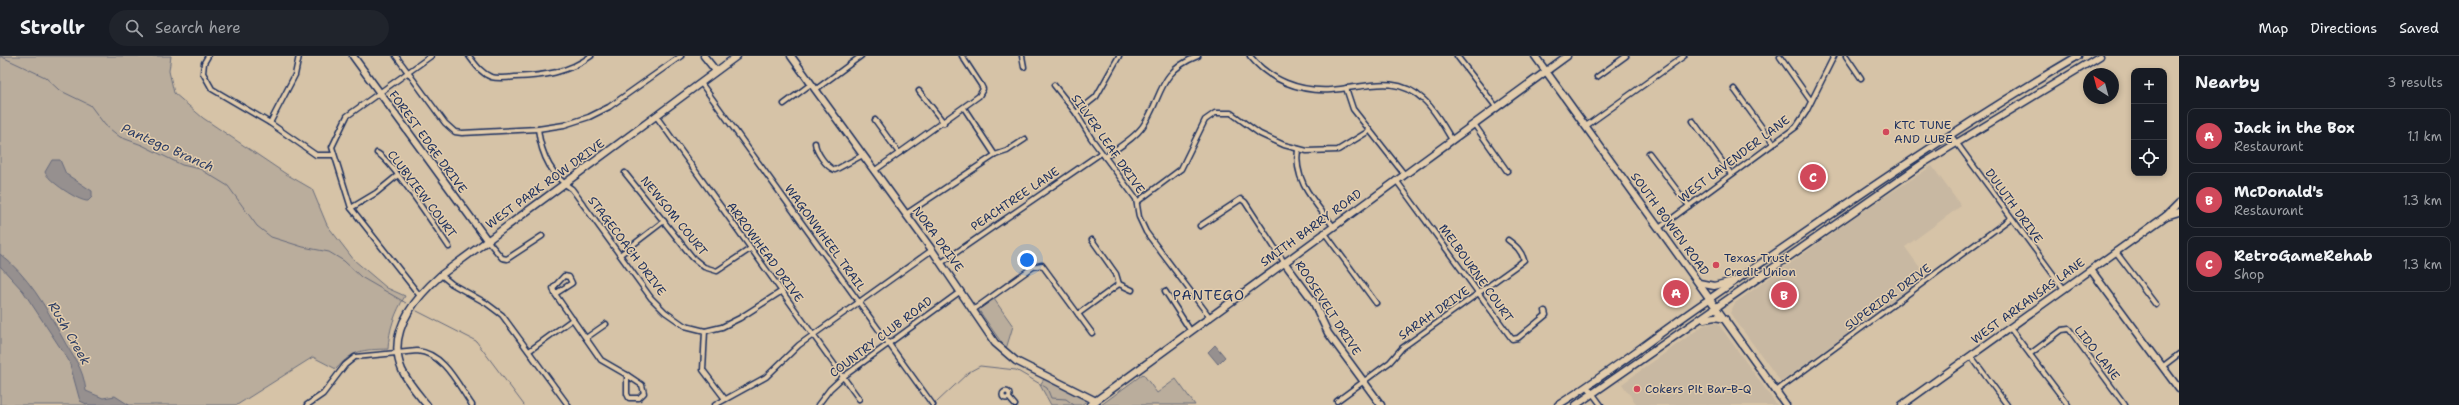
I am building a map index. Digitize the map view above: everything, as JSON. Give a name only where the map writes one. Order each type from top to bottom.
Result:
[{"type":"main road","name":"FOREST EDGE DRIVE","points":[[353,56],[487,240]]},
{"type":"main road","points":[[704,56],[716,71]]},
{"type":"main road","name":"WEST PARK ROW DRIVE","points":[[398,352],[401,327],[420,296],[441,275],[737,56]]},
{"type":"main road","name":"NORA DRIVE","points":[[791,56],[941,262],[995,343],[1009,357],[1093,403]]},
{"type":"main road","name":"SOUTH BOWEN ROAD","points":[[1535,56],[1786,405]]},
{"type":"main road","name":"SMITH BARRY ROAD","points":[[1093,403],[1209,316],[1568,56]]},
{"type":"main road","points":[[1558,405],[1809,229],[1950,134],[2078,56]]},
{"type":"main road","points":[[1576,405],[1922,164],[2100,56]]},
{"type":"main road","points":[[2060,66],[2066,76]]},
{"type":"main road","name":"WEST ARKANSAS LANE","points":[[1902,405],[2166,216],[2179,203]]},
{"type":"main road","name":"WEST ARKANSAS LANE","points":[[2166,216],[2179,212]]},
{"type":"main road","points":[[1809,229],[1813,239]]},
{"type":"main road","name":"ROOSEVELT DRIVE","points":[[1284,262],[1313,301],[1328,333],[1381,405]]},
{"type":"main road","points":[[2091,270],[2179,389]]},
{"type":"main road","points":[[1699,283],[1714,286],[1740,278]]},
{"type":"main road","points":[[1696,322],[1707,318],[1725,319]]},
{"type":"main road","points":[[398,352],[402,370],[427,405]]},
{"type":"street","points":[[208,56],[203,69],[209,86],[270,123],[316,156],[334,155]]},
{"type":"street","points":[[270,123],[296,75],[299,56]]},
{"type":"street","points":[[396,56],[445,124],[455,132],[472,133],[538,129],[564,125],[589,117],[609,107],[681,56]]},
{"type":"street","points":[[420,296],[351,208],[334,155],[333,143],[347,116],[432,56]]},
{"type":"street","points":[[469,56],[480,70],[489,76],[501,78],[545,76],[564,70],[591,56]]},
{"type":"street","points":[[815,90],[861,56]]},
{"type":"street","points":[[874,171],[980,96],[983,89],[962,56]]},
{"type":"street","points":[[1022,56],[1024,67]]},
{"type":"street","points":[[1076,113],[1096,97],[1119,56]]},
{"type":"street","points":[[1105,157],[1143,127],[1157,94],[1171,74],[1198,56]]},
{"type":"street","points":[[1250,56],[1262,69],[1277,80],[1319,90],[1346,88],[1384,82],[1406,88],[1424,100],[1452,140]]},
{"type":"street","points":[[1457,56],[1497,108]]},
{"type":"street","points":[[1597,77],[1626,56]]},
{"type":"street","points":[[1586,126],[1684,56]]},
{"type":"street","name":"WEST LAVENDER LANE","points":[[1659,228],[1796,127],[1834,56]]},
{"type":"street","points":[[1846,56],[1861,78]]},
{"type":"street","points":[[1780,57],[1811,101]]},
{"type":"street","name":"WAGONWHEEL TRAIL","points":[[701,83],[933,405]]},
{"type":"street","points":[[784,104],[811,84]]},
{"type":"street","name":"SILVER LEAF DRIVE","points":[[1054,85],[1076,113],[1137,202],[1139,217],[1146,232],[1209,316]]},
{"type":"street","points":[[1346,88],[1350,104],[1369,131],[1404,174]]},
{"type":"street","points":[[1734,89],[1774,144]]},
{"type":"street","points":[[919,91],[944,122]]},
{"type":"street","points":[[964,108],[995,155]]},
{"type":"street","points":[[1137,202],[1181,169],[1205,120],[1215,112],[1231,113],[1260,134],[1298,149],[1326,152],[1338,150],[1369,131]]},
{"type":"street","name":"ARROWHEAD DRIVE","points":[[656,116],[859,399]]},
{"type":"street","points":[[875,120],[899,153]]},
{"type":"street","points":[[1693,121],[1731,174]]},
{"type":"street","points":[[1474,124],[1507,172]]},
{"type":"street","name":"STAGECOACH DRIVE","points":[[538,129],[543,156],[563,184],[572,189],[621,254],[651,298],[665,312],[685,326],[705,331],[731,324],[782,291]]},
{"type":"street","name":"DULUTH DRIVE","points":[[1950,134],[2064,289]]},
{"type":"street","points":[[906,214],[995,155],[1007,151],[1025,139]]},
{"type":"street","points":[[815,143],[816,148],[828,165],[835,170],[864,155]]},
{"type":"street","points":[[1298,149],[1296,162],[1301,183],[1333,226]]},
{"type":"street","name":"CLUBVIEW COURT","points":[[377,153],[383,156],[398,175],[450,247]]},
{"type":"street","name":"PEACHTREE LANE","points":[[941,262],[1102,153]]},
{"type":"street","points":[[1649,154],[1689,206]]},
{"type":"street","name":"NEWSOM COURT","points":[[625,173],[693,258],[711,271],[723,269],[750,249]]},
{"type":"street","points":[[351,208],[376,193],[398,175]]},
{"type":"street","name":"MELBOURNE COURT","points":[[1396,180],[1512,339],[1518,338],[1546,315],[1545,311]]},
{"type":"street","points":[[1200,226],[1236,200],[1241,199],[1245,202],[1284,262]]},
{"type":"street","name":"SUPERIOR DRIVE","points":[[1776,391],[2011,218]]},
{"type":"street","points":[[621,254],[664,221]]},
{"type":"street","points":[[1324,232],[1376,303]]},
{"type":"street","points":[[487,240],[502,258],[507,259],[542,236]]},
{"type":"street","points":[[1092,240],[1116,274],[1119,284],[1132,290]]},
{"type":"street","name":"SARAH DRIVE","points":[[1338,401],[1390,362],[1402,348],[1479,294],[1524,260],[1520,249],[1508,240]]},
{"type":"street","points":[[715,405],[766,378],[799,345],[932,250]]},
{"type":"street","points":[[2116,252],[2156,305]]},
{"type":"street","points":[[973,310],[1039,264],[1046,268],[1092,333]]},
{"type":"street","points":[[441,275],[452,284],[486,303],[502,315],[568,405]]},
{"type":"street","points":[[555,294],[572,282],[569,277],[564,276],[555,283],[553,288],[555,294],[601,360],[627,375],[642,385],[644,393],[639,398],[632,400],[627,394],[627,375]]},
{"type":"street","points":[[1078,314],[1119,284]]},
{"type":"street","name":"COUNTRY CLUB ROAD","points":[[818,405],[830,388],[843,377],[961,291]]},
{"type":"street","points":[[1165,291],[1190,330]]},
{"type":"street","points":[[529,351],[573,320]]},
{"type":"street","points":[[586,338],[606,324]]},
{"type":"street","points":[[2010,328],[2068,405]]},
{"type":"street","name":"LIDO LANE","points":[[2030,354],[2062,330],[2068,329],[2125,405]]},
{"type":"street","points":[[705,331],[703,370],[725,399]]},
{"type":"street","points":[[307,405],[323,394],[351,359],[359,355],[426,351],[437,357],[472,405]]},
{"type":"street","points":[[2162,367],[2179,354]]},
{"type":"street","points":[[1971,356],[2007,405]]},
{"type":"street","points":[[1587,386],[1601,405]]},
{"type":"street","points":[[1008,398],[1014,405]]},
{"type":"shaded area","points":[[0,56],[171,56],[169,71],[174,93],[203,118],[286,174],[312,189],[327,225],[354,260],[387,288],[405,296],[393,321],[388,349],[365,350],[359,352],[342,362],[336,369],[313,357],[237,405],[0,405]]},
{"type":"shaded area","points":[[52,160],[60,160],[66,174],[92,191],[92,197],[88,201],[71,194],[47,176],[45,172]]},
{"type":"shaded area","points":[[1932,166],[1961,206],[1905,247],[1926,276],[1781,382],[1730,313],[1735,303],[1866,209]]},
{"type":"shaded area","points":[[0,254],[27,281],[42,302],[80,368],[85,382],[86,391],[103,398],[115,396],[129,405],[89,405],[80,401],[69,361],[23,291],[0,266]]},
{"type":"shaded area","points":[[994,299],[1013,326],[1006,349],[978,309]]},
{"type":"shaded area","points":[[1717,322],[1777,405],[1637,405],[1622,384],[1704,325]]},
{"type":"shaded area","points":[[1215,345],[1225,357],[1218,364],[1208,352]]},
{"type":"shaded area","points":[[1143,374],[1157,393],[1176,379],[1195,405],[1101,405]]},
{"type":"shaded area","points":[[1046,376],[1085,397],[1087,401],[1081,405],[1051,405],[1040,385]]},
{"type":"waterway","name":"Pantego Branch","points":[[0,56],[45,77],[59,90],[90,105],[105,125],[120,137],[142,145],[182,165],[200,169],[228,186],[257,226],[271,237],[303,247],[329,252],[344,261],[361,277],[406,303]]},
{"type":"waterway","name":"Pantego Branch","points":[[417,311],[476,341],[524,405]]},
{"type":"waterway","name":"Pantego Branch","points":[[937,402],[969,372],[980,366],[1016,370],[1047,388],[1051,398],[1066,399],[1074,405]]},
{"type":"place","name":"KTC TUNE AND LUBE","points":[[1886,132]]},
{"type":"place","name":"RetroGameRehab","points":[[1813,177]]},
{"type":"place","name":"Texas Trust Credit Union","points":[[1716,265]]},
{"type":"place","name":"Jack in the Box","points":[[1676,293]]},
{"type":"place","name":"McDonald's","points":[[1784,295]]},
{"type":"place","name":"Cokers Pit Bar-B-Q","points":[[1637,389]]},
{"type":"district","name":"PANTEGO","points":[[1209,295]]},
{"type":"water label","name":"Rush Creek","points":[[70,333]]}]
